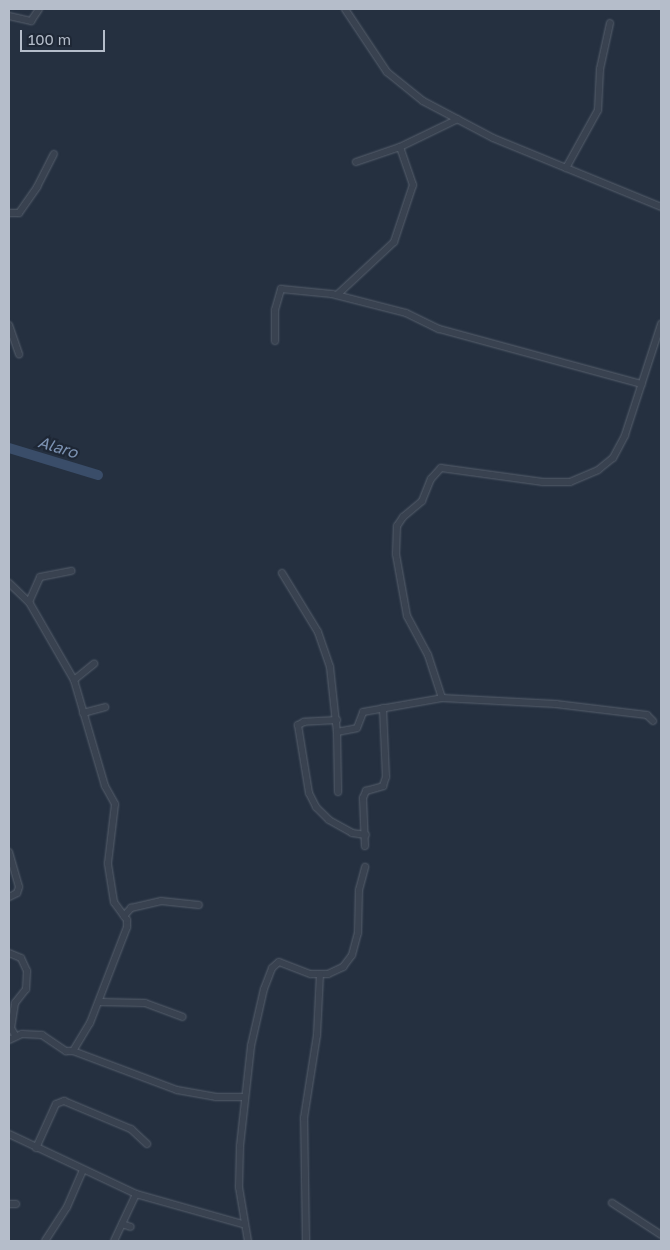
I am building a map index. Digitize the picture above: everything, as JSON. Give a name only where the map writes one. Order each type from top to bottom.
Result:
[{"type":"street","points":[[9,16],[27,22],[40,9]]},
{"type":"street","points":[[345,9],[387,72],[408,91],[493,138],[661,207]]},
{"type":"street","points":[[566,168],[598,110],[600,69],[610,23]]},
{"type":"street","points":[[356,162],[400,146],[458,119]]},
{"type":"street","points":[[337,295],[394,242],[413,186],[400,146]]},
{"type":"street","points":[[9,213],[19,213],[37,187],[54,154]]},
{"type":"street","points":[[275,341],[275,310],[282,288],[337,295],[406,313],[439,328],[642,384]]},
{"type":"street","points":[[442,698],[428,655],[407,616],[396,554],[397,526],[403,516],[422,501],[432,479],[441,468],[552,482],[570,482],[598,470],[613,458],[625,435],[661,324]]},
{"type":"street","points":[[9,325],[19,354]]},
{"type":"street","points":[[29,602],[40,577],[71,571]]},
{"type":"street","points":[[282,574],[318,632],[330,667],[337,720],[338,792]]},
{"type":"street","points":[[9,583],[29,602],[74,680],[106,786],[115,804],[108,863],[114,902],[124,916],[128,927],[100,1002],[73,1051]]},
{"type":"street","points":[[74,680],[94,664]]},
{"type":"street","points":[[337,732],[357,728],[363,712],[442,698],[556,704],[647,715],[653,721]]},
{"type":"street","points":[[83,713],[105,707]]},
{"type":"street","points":[[365,846],[366,791],[383,786],[386,777],[383,708]]},
{"type":"street","points":[[337,720],[304,722],[298,725],[309,793],[316,807],[329,820],[352,833],[366,835]]},
{"type":"street","points":[[9,852],[19,877],[19,887],[17,893],[9,897]]},
{"type":"street","points":[[248,1241],[243,1224],[239,1188],[243,1097],[258,1013],[272,968],[284,962],[296,970],[320,974],[343,967],[352,955],[358,933],[359,890],[365,867]]},
{"type":"street","points":[[124,916],[131,908],[161,901],[199,905]]},
{"type":"street","points":[[9,953],[21,958],[28,971],[26,989],[12,1002],[11,1028],[15,1035]]},
{"type":"street","points":[[306,1241],[304,1118],[317,1035],[320,974]]},
{"type":"street","points":[[100,1002],[145,1003],[183,1017]]},
{"type":"street","points":[[9,1040],[15,1035],[42,1034],[68,1052],[73,1051],[177,1090],[216,1097],[243,1097]]},
{"type":"street","points":[[36,1148],[56,1104],[64,1101],[131,1129],[147,1144]]},
{"type":"street","points":[[9,1134],[136,1194],[243,1224]]},
{"type":"street","points":[[45,1241],[67,1207],[83,1170]]},
{"type":"street","points":[[114,1241],[136,1194]]},
{"type":"street","points":[[612,1203],[661,1235]]},
{"type":"street","points":[[9,1204],[16,1204]]},
{"type":"street","points":[[122,1224],[131,1227]]},
{"type":"waterway","name":"Alaro","points":[[9,448],[98,475]]}]
